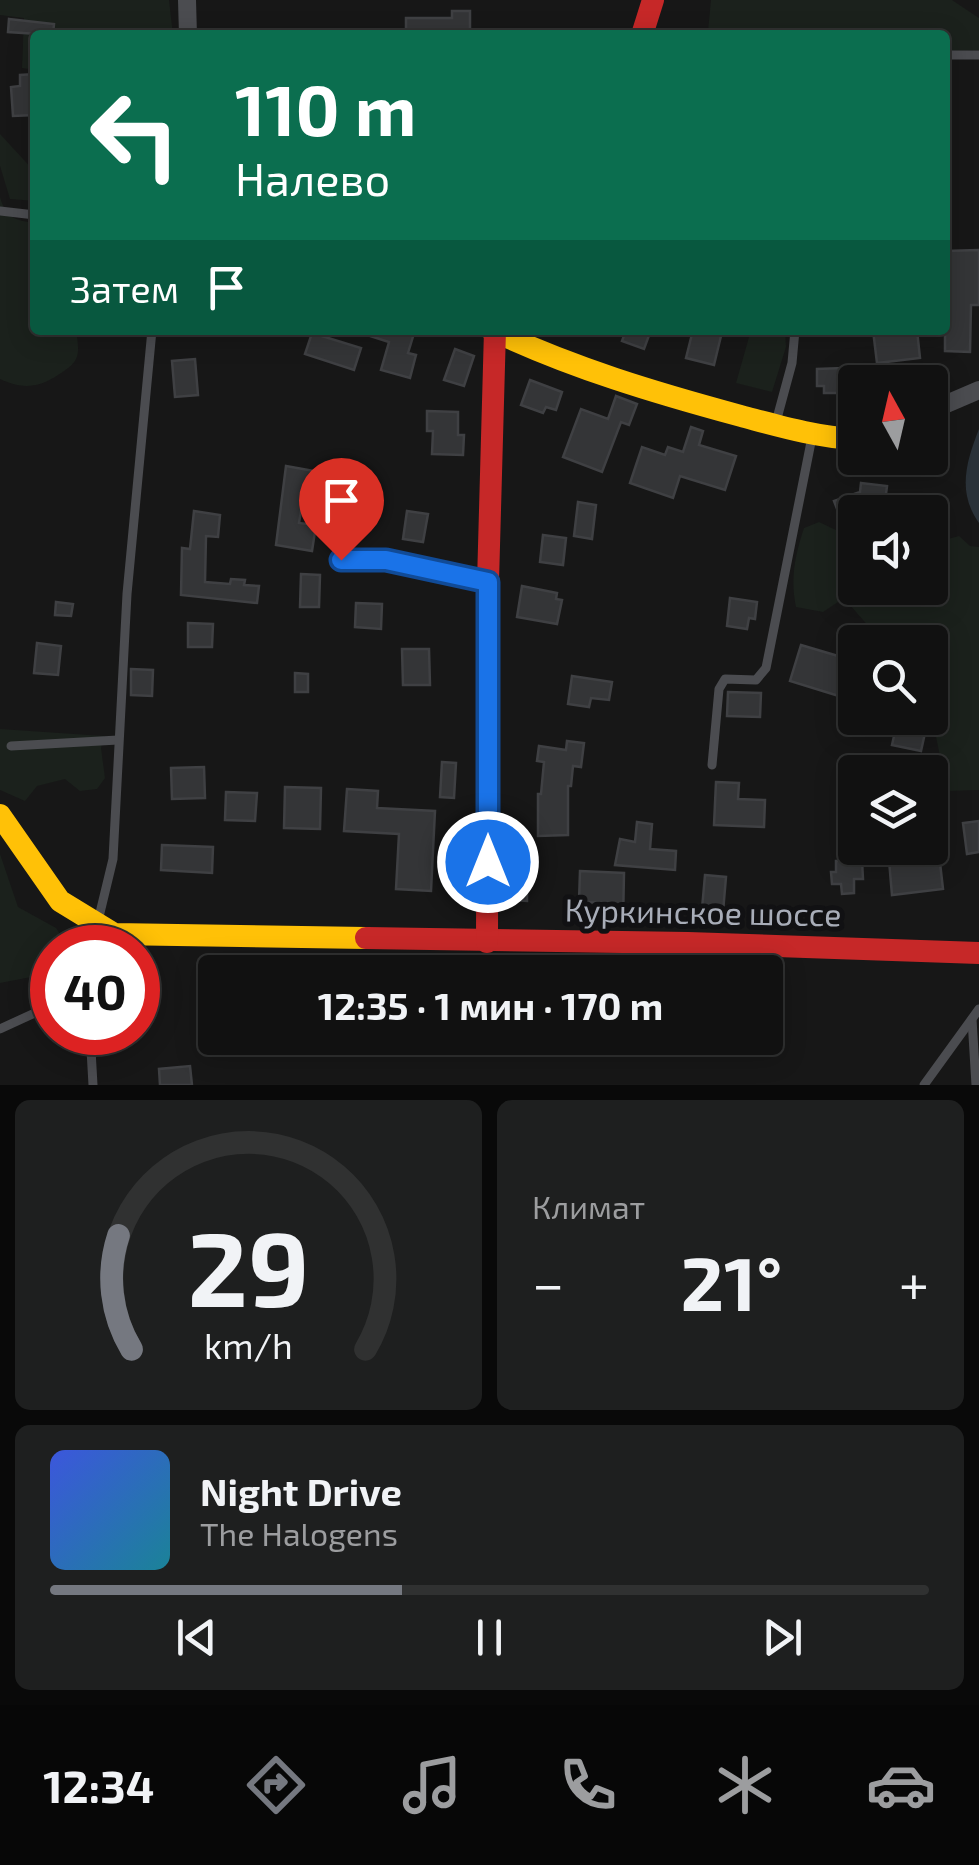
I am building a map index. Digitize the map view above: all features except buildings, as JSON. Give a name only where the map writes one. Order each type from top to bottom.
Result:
[{"type":"street","points":[[187,0],[188,30]]},
{"type":"street","points":[[644,30],[653,0]]},
{"type":"street","points":[[487,942],[488,582],[494,335]]},
{"type":"street","points":[[503,335],[528,349],[645,392],[812,435],[838,437]]},
{"type":"street","points":[[948,403],[979,390]]},
{"type":"street","points":[[0,815],[60,901],[93,925]]},
{"type":"street","name":"Куркинское шоссе","points":[[160,936],[688,943],[979,953]]},
{"type":"lane","points":[[950,55],[979,55]]},
{"type":"lane","points":[[0,211],[30,214]]},
{"type":"lane","points":[[108,925],[138,468],[151,335]]},
{"type":"lane","points":[[775,425],[792,363],[794,335]]},
{"type":"lane","points":[[712,764],[719,689],[725,679],[756,680],[766,668],[812,435]]},
{"type":"lane","points":[[341,560],[386,560],[488,582]]},
{"type":"lane","points":[[11,746],[118,740]]},
{"type":"lane","points":[[924,1085],[979,1009]]},
{"type":"lane","points":[[0,1029],[30,1015]]},
{"type":"lane","points":[[972,1019],[976,1085]]},
{"type":"lane","points":[[91,1055],[93,1085]]},
{"type":"shaded area","points":[[0,0],[169,0],[172,30],[30,30],[30,69],[22,68],[24,18],[0,15]]},
{"type":"shaded area","points":[[711,0],[952,0],[979,18],[979,50],[950,51],[950,30],[708,30]]},
{"type":"shaded area","points":[[0,134],[30,167],[30,201],[10,199],[0,166]]},
{"type":"shaded area","points":[[0,197],[12,217],[30,222],[30,335],[77,335],[78,354],[55,377],[35,385],[22,386],[0,379]]},
{"type":"shaded area","points":[[750,335],[785,335],[786,347],[772,392],[736,383]]},
{"type":"shaded area","points":[[979,429],[979,523],[968,500],[966,477]]},
{"type":"shaded area","points":[[819,522],[838,531],[838,602],[823,612],[796,607],[794,577],[804,528]]},
{"type":"shaded area","points":[[959,536],[970,546],[979,547],[979,790],[948,791],[948,755],[940,755],[936,735],[948,735],[948,625],[868,625],[850,605],[948,605],[948,539]]},
{"type":"shaded area","points":[[0,729],[104,736],[101,748],[105,778],[97,789],[80,791],[65,779],[37,786],[25,801],[0,790]]},
{"type":"shaded area","points":[[0,854],[18,907],[51,925],[30,925],[30,977],[0,983]]},
{"type":"traffic: slow","points":[[503,335],[584,368],[677,398],[838,437]]},
{"type":"traffic: slow","points":[[0,815],[60,901],[114,934],[366,938]]},
{"type":"traffic: jam","points":[[644,30],[653,0]]},
{"type":"traffic: jam","points":[[487,942],[488,582],[495,335]]},
{"type":"traffic: jam","points":[[366,938],[979,953]]},
{"type":"route","points":[[341,560],[386,560],[488,582],[488,862]]}]
